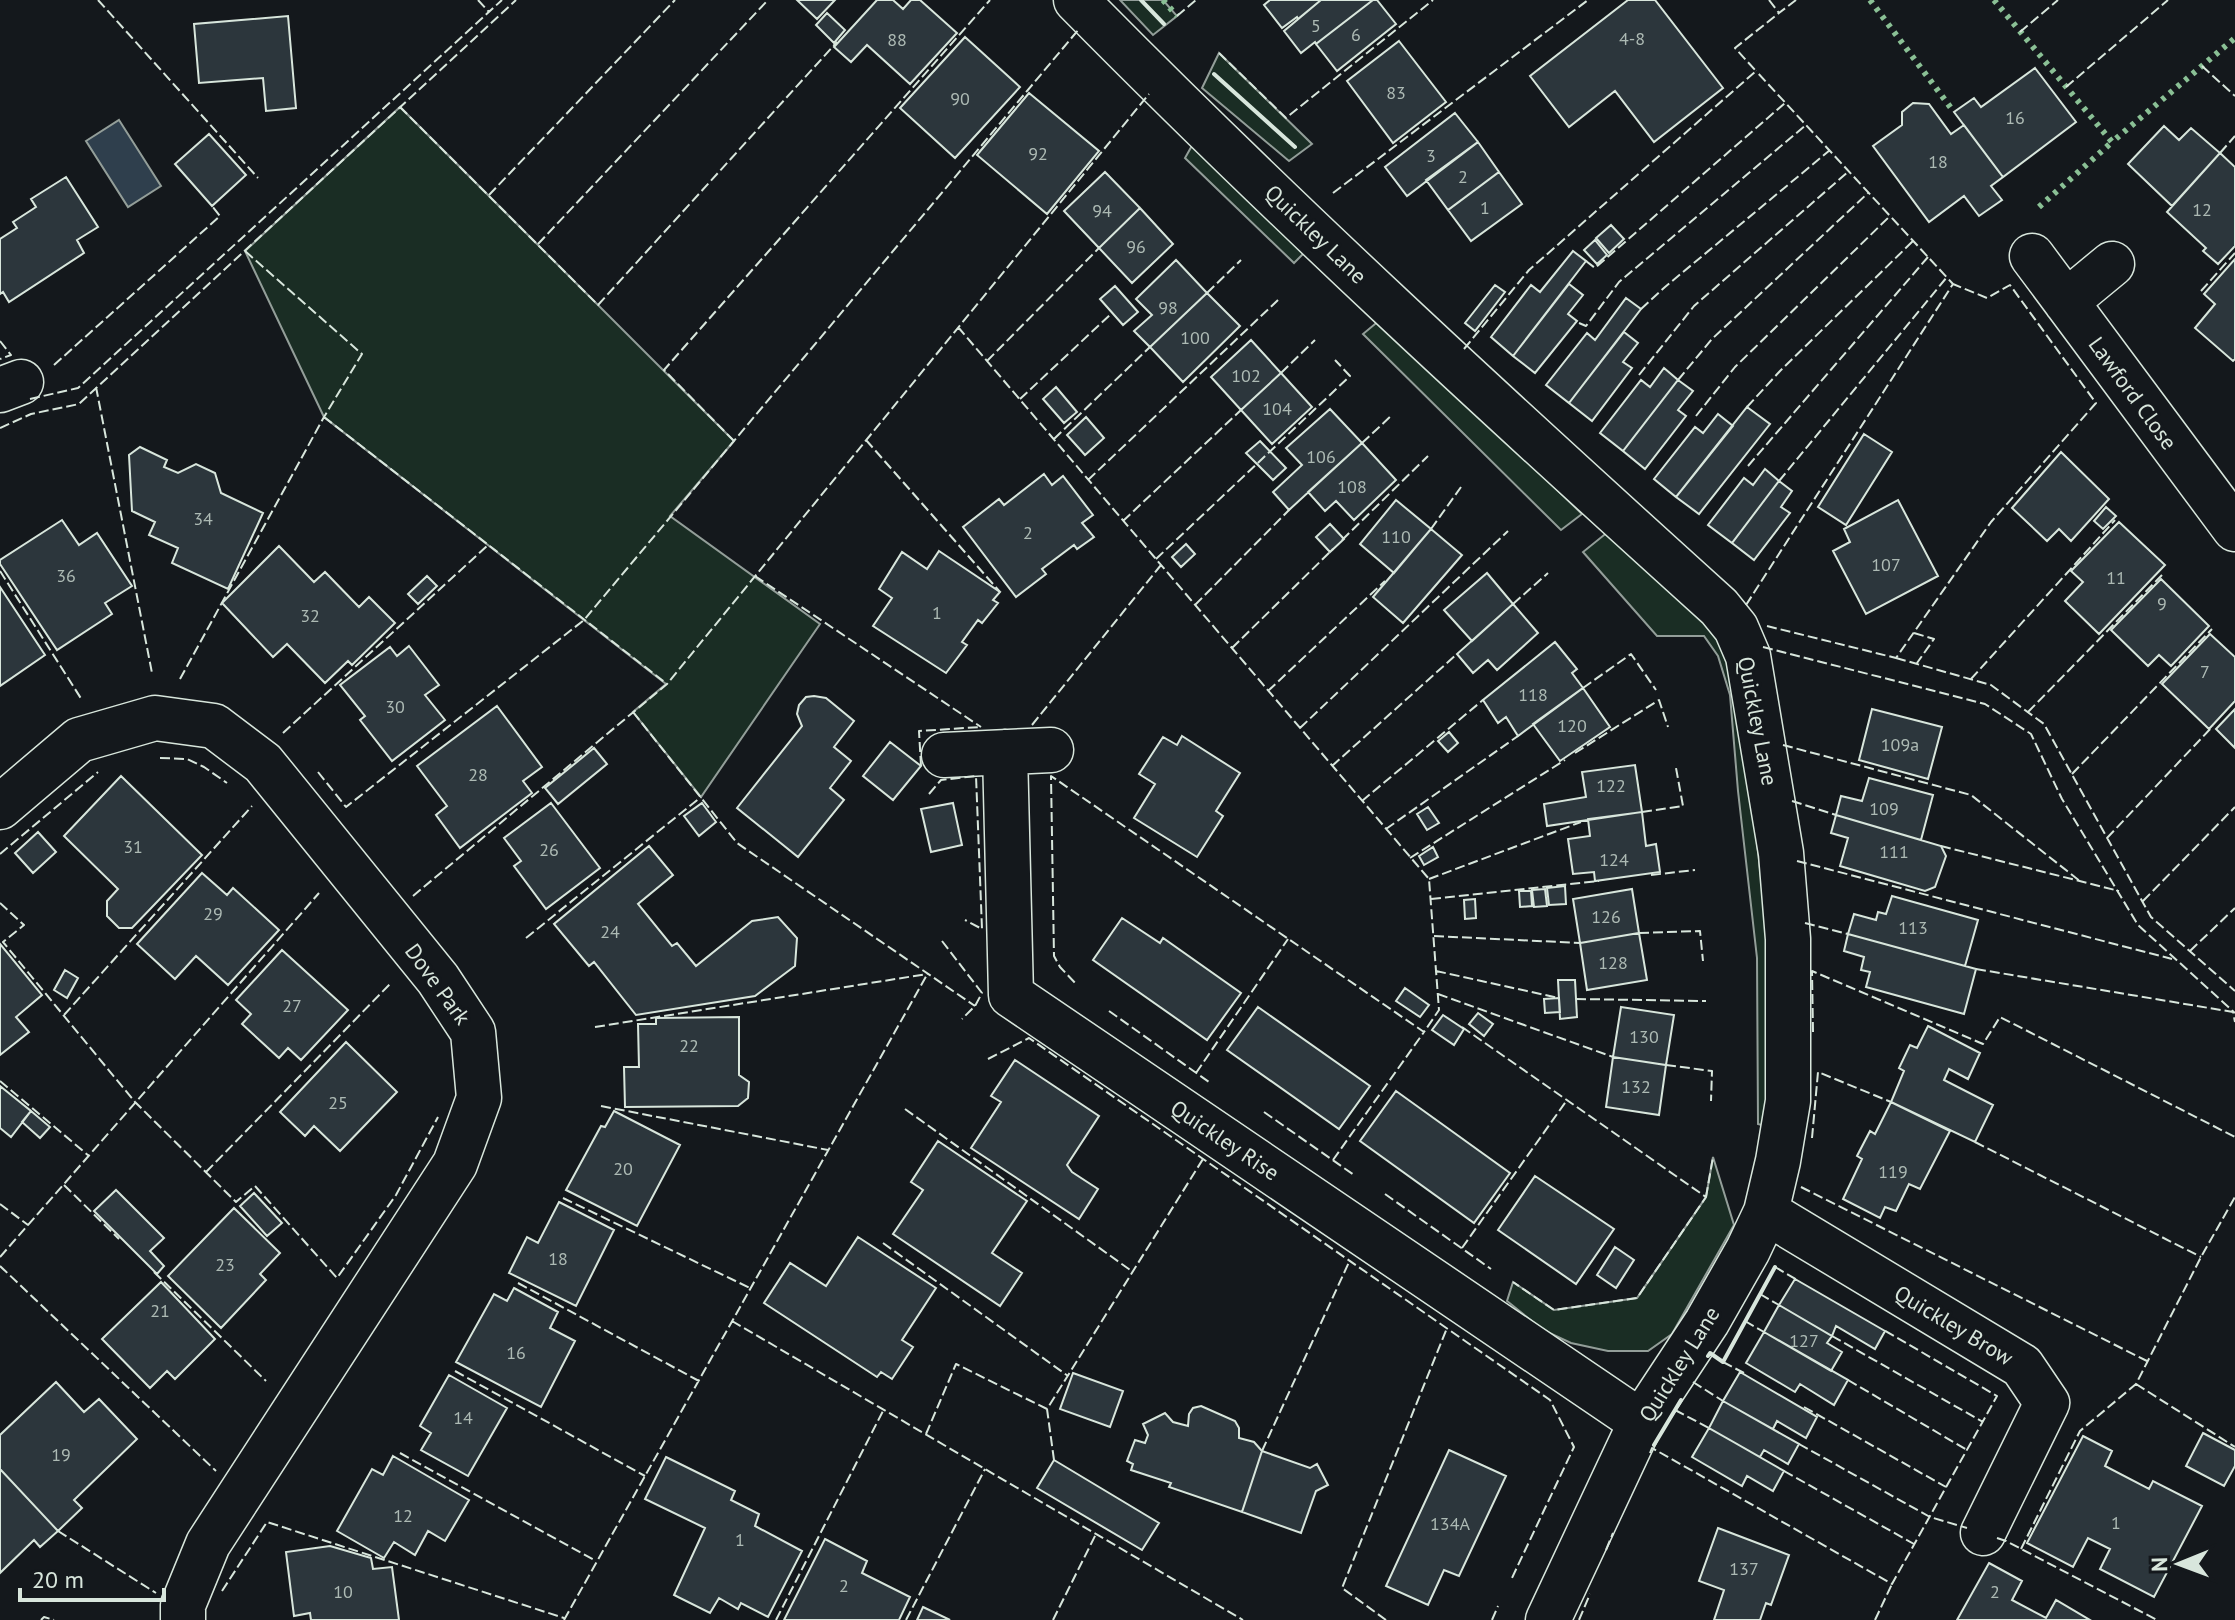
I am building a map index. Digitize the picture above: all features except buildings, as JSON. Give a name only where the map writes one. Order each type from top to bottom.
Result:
[{"type":"street","name":"Quickley Lane","points":[[1076,0],[1423,338],[1719,607],[1736,628],[1748,656],[1781,853],[1788,939],[1788,1101],[1778,1161],[1766,1212],[1748,1250],[1707,1322],[1641,1422],[1548,1620]]},
{"type":"street","name":"Lawford Close","points":[[2032,256],[2235,529]]},
{"type":"street","points":[[2066,302],[2112,264]]},
{"type":"street","name":"Dove Park","points":[[0,807],[79,740],[155,718],[214,726],[263,763],[438,979],[473,1032],[479,1098],[455,1164],[208,1544],[183,1605],[183,1620]]},
{"type":"street","points":[[944,755],[1051,750]]},
{"type":"street","name":"Quickley Rise","points":[[1005,752],[1011,995],[1641,1422]]},
{"type":"street","name":"Quickley Brow","points":[[1766,1212],[2022,1366],[2047,1403],[1983,1533]]},
{"type":"green space","points":[[1120,0],[1163,0],[1177,16],[1153,35]]},
{"type":"green space","points":[[1219,53],[1312,144],[1289,161],[1202,88]]},
{"type":"green space","points":[[400,107],[734,441],[670,516],[820,624],[701,797],[633,712],[666,684],[324,417],[245,251]]},
{"type":"green space","points":[[1198,135],[1311,246],[1294,263],[1185,158]]},
{"type":"green space","points":[[1381,319],[1582,514],[1561,530],[1363,334]]},
{"type":"green space","points":[[1609,531],[1710,623],[1730,653],[1751,789],[1770,958],[1768,1127],[1758,1124],[1757,958],[1730,695],[1718,656],[1704,636],[1657,636],[1583,552]]},
{"type":"green space","points":[[1713,1157],[1734,1225],[1672,1334],[1648,1351],[1608,1351],[1571,1343],[1543,1330],[1507,1301],[1513,1282],[1554,1310],[1637,1298],[1706,1197]]},
{"type":"water","points":[[119,120],[161,186],[128,207],[86,141]]},
{"type":"hedge","points":[[1163,0],[1177,16]]},
{"type":"hedge","points":[[1870,0],[1954,112]]},
{"type":"hedge","points":[[1994,0],[2112,142],[2235,38]]},
{"type":"hedge","points":[[2039,207],[2112,142]]},
{"type":"fence","points":[[98,0],[258,178]]},
{"type":"fence","points":[[478,0],[489,12]]},
{"type":"fence","points":[[30,399],[78,388],[502,0]]},
{"type":"fence","points":[[0,428],[31,414],[79,404],[516,0]]},
{"type":"fence","points":[[489,195],[675,0]]},
{"type":"fence","points":[[538,244],[768,0]]},
{"type":"fence","points":[[734,441],[664,370],[990,0]]},
{"type":"fence","points":[[1177,16],[1196,0]]},
{"type":"fence","points":[[1219,53],[1286,118],[1433,0]]},
{"type":"fence","points":[[1333,193],[1588,0]]},
{"type":"fence","points":[[1769,0],[1779,13],[1796,0]]},
{"type":"fence","points":[[2020,32],[2058,0]]},
{"type":"fence","points":[[2066,87],[2168,0]]},
{"type":"fence","points":[[1464,349],[1529,270],[1756,71],[1735,48],[1779,13]]},
{"type":"fence","points":[[318,772],[346,807],[584,620],[1079,29]]},
{"type":"fence","points":[[400,107],[598,305],[837,42]]},
{"type":"fence","points":[[2202,66],[2235,96]]},
{"type":"fence","points":[[1746,605],[1953,284],[1756,71]]},
{"type":"fence","points":[[413,896],[667,684],[1149,94]]},
{"type":"fence","points":[[1586,261],[1595,268],[1785,103]]},
{"type":"fence","points":[[1579,323],[1586,326],[1619,282],[1806,125]]},
{"type":"fence","points":[[2220,153],[2235,136]]},
{"type":"fence","points":[[1641,309],[1830,150]]},
{"type":"fence","points":[[1639,375],[1694,306],[1849,171]]},
{"type":"fence","points":[[1678,380],[1712,339],[1868,193]]},
{"type":"fence","points":[[54,365],[220,216],[212,206]]},
{"type":"fence","points":[[1696,416],[1735,367],[1890,216]]},
{"type":"fence","points":[[1747,407],[1913,241]]},
{"type":"fence","points":[[987,361],[1099,248]]},
{"type":"fence","points":[[180,679],[362,354],[245,251]]},
{"type":"fence","points":[[2201,291],[2235,253]]},
{"type":"fence","points":[[1748,466],[1928,257]]},
{"type":"fence","points":[[1207,293],[1241,260]]},
{"type":"fence","points":[[1779,481],[1947,277]]},
{"type":"fence","points":[[1767,626],[1896,658],[1991,522],[2096,403],[2010,285],[1987,298],[1953,284]]},
{"type":"fence","points":[[1088,480],[1278,300]]},
{"type":"fence","points":[[1020,399],[1112,313]]},
{"type":"fence","points":[[958,327],[1429,879],[1439,1010],[1424,1032],[1051,776],[1054,956],[1077,985]]},
{"type":"fence","points":[[1281,373],[1315,340]]},
{"type":"fence","points":[[0,341],[11,355],[0,359]]},
{"type":"fence","points":[[1054,439],[1150,347]]},
{"type":"fence","points":[[1156,559],[1350,376],[1335,360]]},
{"type":"fence","points":[[96,387],[152,673]]},
{"type":"fence","points":[[1123,521],[1241,410]]},
{"type":"fence","points":[[1362,443],[1391,416]]},
{"type":"fence","points":[[324,417],[667,684]]},
{"type":"fence","points":[[866,440],[1000,592]]},
{"type":"fence","points":[[1342,540],[1428,456]]},
{"type":"fence","points":[[1431,529],[1461,487]]},
{"type":"fence","points":[[1195,605],[1289,510]]},
{"type":"fence","points":[[1971,679],[2115,520]]},
{"type":"fence","points":[[1300,728],[1508,531]]},
{"type":"fence","points":[[283,733],[488,545]]},
{"type":"fence","points":[[1232,648],[1333,549]]},
{"type":"fence","points":[[1032,725],[1161,565]]},
{"type":"fence","points":[[0,571],[82,700]]},
{"type":"fence","points":[[1513,604],[1548,573]]},
{"type":"fence","points":[[2028,712],[2162,575]]},
{"type":"fence","points":[[755,576],[981,727]]},
{"type":"fence","points":[[1268,691],[1385,581]]},
{"type":"fence","points":[[2072,774],[2212,629]]},
{"type":"fence","points":[[1914,633],[1934,639],[1917,663]]},
{"type":"fence","points":[[1763,647],[1985,704],[2031,734],[2062,799],[2138,925],[2235,1013]]},
{"type":"fence","points":[[1332,766],[1457,654]]},
{"type":"fence","points":[[1583,688],[1631,654],[1656,690]]},
{"type":"fence","points":[[1896,658],[1991,685],[2044,724],[2151,917],[2235,991]]},
{"type":"fence","points":[[1362,801],[1483,700]]},
{"type":"fence","points":[[1575,753],[1659,700],[1668,727]]},
{"type":"fence","points":[[633,712],[737,843],[975,1006]]},
{"type":"fence","points":[[2107,838],[2213,726]]},
{"type":"fence","points":[[921,766],[919,731],[981,727]]},
{"type":"fence","points":[[1386,829],[1518,736]]},
{"type":"fence","points":[[1783,745],[1971,795],[2081,882]]},
{"type":"fence","points":[[160,758],[187,759],[227,783]]},
{"type":"fence","points":[[1410,858],[1565,760]]},
{"type":"fence","points":[[1642,812],[1683,806],[1676,768]]},
{"type":"fence","points":[[0,854],[98,772]]},
{"type":"fence","points":[[929,794],[941,780],[976,776],[982,929],[965,920]]},
{"type":"fence","points":[[526,938],[701,797]]},
{"type":"fence","points":[[1792,801],[1836,815]]},
{"type":"fence","points":[[64,1015],[252,806]]},
{"type":"fence","points":[[2143,901],[2235,807]]},
{"type":"fence","points":[[1429,879],[1581,822]]},
{"type":"fence","points":[[1941,846],[2119,891]]},
{"type":"fence","points":[[1797,861],[2172,959]]},
{"type":"fence","points":[[1651,875],[1695,870]]},
{"type":"fence","points":[[1431,899],[1599,881]]},
{"type":"fence","points":[[0,1257],[319,893]]},
{"type":"fence","points":[[0,903],[24,925],[3,942],[135,1102],[236,1202],[255,1186],[337,1278],[396,1195],[438,1117]]},
{"type":"fence","points":[[2190,951],[2235,908]]},
{"type":"fence","points":[[1805,923],[1848,934]]},
{"type":"fence","points":[[1639,933],[1700,931],[1703,961]]},
{"type":"fence","points":[[1434,936],[1580,943]]},
{"type":"fence","points":[[1196,1073],[1288,939]]},
{"type":"fence","points":[[942,941],[982,993],[962,1019]]},
{"type":"fence","points":[[1976,969],[2233,1012],[2235,1022]]},
{"type":"fence","points":[[1436,971],[1559,998]]},
{"type":"fence","points":[[1813,1032],[1812,971],[1983,1044],[2000,1017],[2235,1137]]},
{"type":"fence","points":[[564,1620],[928,973]]},
{"type":"fence","points":[[595,1027],[927,974]]},
{"type":"fence","points":[[206,1172],[391,983]]},
{"type":"fence","points":[[1438,994],[1613,1057]]},
{"type":"fence","points":[[1576,999],[1706,1001]]},
{"type":"fence","points":[[1109,1011],[1209,1082]]},
{"type":"fence","points":[[1462,1027],[1706,1197],[1637,1298],[1554,1310],[1513,1282]]},
{"type":"fence","points":[[1333,1160],[1424,1032]]},
{"type":"fence","points":[[988,1059],[1029,1038],[1550,1400],[1574,1447],[1511,1580]]},
{"type":"fence","points":[[1666,1065],[1712,1071],[1711,1101]]},
{"type":"fence","points":[[1812,1138],[1818,1072],[1891,1102]]},
{"type":"fence","points":[[0,1081],[89,1156]]},
{"type":"fence","points":[[1462,1248],[1567,1100]]},
{"type":"fence","points":[[601,1106],[828,1150]]},
{"type":"fence","points":[[905,1109],[1133,1272]]},
{"type":"fence","points":[[1264,1112],[1354,1175]]},
{"type":"fence","points":[[1975,1142],[2201,1257]]},
{"type":"fence","points":[[1706,1197],[1713,1157]]},
{"type":"fence","points":[[1054,1460],[1047,1409],[1203,1159]]},
{"type":"fence","points":[[64,1185],[119,1239]]},
{"type":"fence","points":[[1801,1187],[2147,1361]]},
{"type":"fence","points":[[1385,1194],[1491,1269]]},
{"type":"fence","points":[[2021,1549],[2080,1431],[2136,1384],[2235,1197]]},
{"type":"fence","points":[[563,1198],[750,1288]]},
{"type":"fence","points":[[0,1204],[28,1225]]},
{"type":"fence","points":[[883,1243],[1068,1376]]},
{"type":"fence","points":[[1262,1451],[1350,1260]]},
{"type":"fence","points":[[0,1266],[216,1471]]},
{"type":"fence","points":[[1775,1267],[1799,1281]]},
{"type":"fence","points":[[154,1272],[266,1381]]},
{"type":"fence","points":[[518,1283],[699,1381]]},
{"type":"fence","points":[[1760,1294],[1779,1305]]},
{"type":"fence","points":[[732,1321],[1243,1620]]},
{"type":"fence","points":[[1745,1321],[1764,1332]]},
{"type":"fence","points":[[1386,1620],[1342,1588],[1447,1328]]},
{"type":"fence","points":[[1650,1453],[1652,1448],[1892,1584],[1997,1396],[1882,1329]]},
{"type":"fence","points":[[1832,1336],[1983,1422]]},
{"type":"fence","points":[[1723,1362],[1744,1373]]},
{"type":"fence","points":[[926,1434],[956,1364],[1047,1409]]},
{"type":"fence","points":[[455,1371],[645,1476]]},
{"type":"fence","points":[[1848,1380],[1967,1450]]},
{"type":"fence","points":[[1693,1382],[1723,1401]]},
{"type":"fence","points":[[2136,1384],[2235,1447]]},
{"type":"fence","points":[[1804,1407],[1946,1487]]},
{"type":"fence","points":[[776,1620],[884,1409]]},
{"type":"fence","points":[[1675,1410],[1709,1428]]},
{"type":"fence","points":[[1799,1444],[1930,1517],[1967,1528]]},
{"type":"fence","points":[[400,1453],[596,1561]]},
{"type":"fence","points":[[906,1620],[985,1469]]},
{"type":"fence","points":[[1784,1471],[1914,1544]]},
{"type":"fence","points":[[222,1591],[267,1522],[564,1618]]},
{"type":"fence","points":[[58,1531],[156,1593]]},
{"type":"fence","points":[[1606,1550],[1613,1533]]},
{"type":"fence","points":[[1053,1620],[1096,1534]]},
{"type":"fence","points":[[1997,1538],[2157,1620]]},
{"type":"fence","points":[[1875,1620],[1892,1584]]},
{"type":"fence","points":[[1579,1620],[1590,1594]]},
{"type":"fence","points":[[1492,1620],[1498,1606]]},
{"type":"fence","points":[[41,1620],[44,1617],[54,1620]]},
{"type":"wall","points":[[1141,0],[1164,24]]},
{"type":"wall","points":[[1214,74],[1295,147]]},
{"type":"wall","points":[[1708,1356],[1710,1353],[1723,1362],[1775,1267]]},
{"type":"wall","points":[[1654,1445],[1681,1400]]}]
